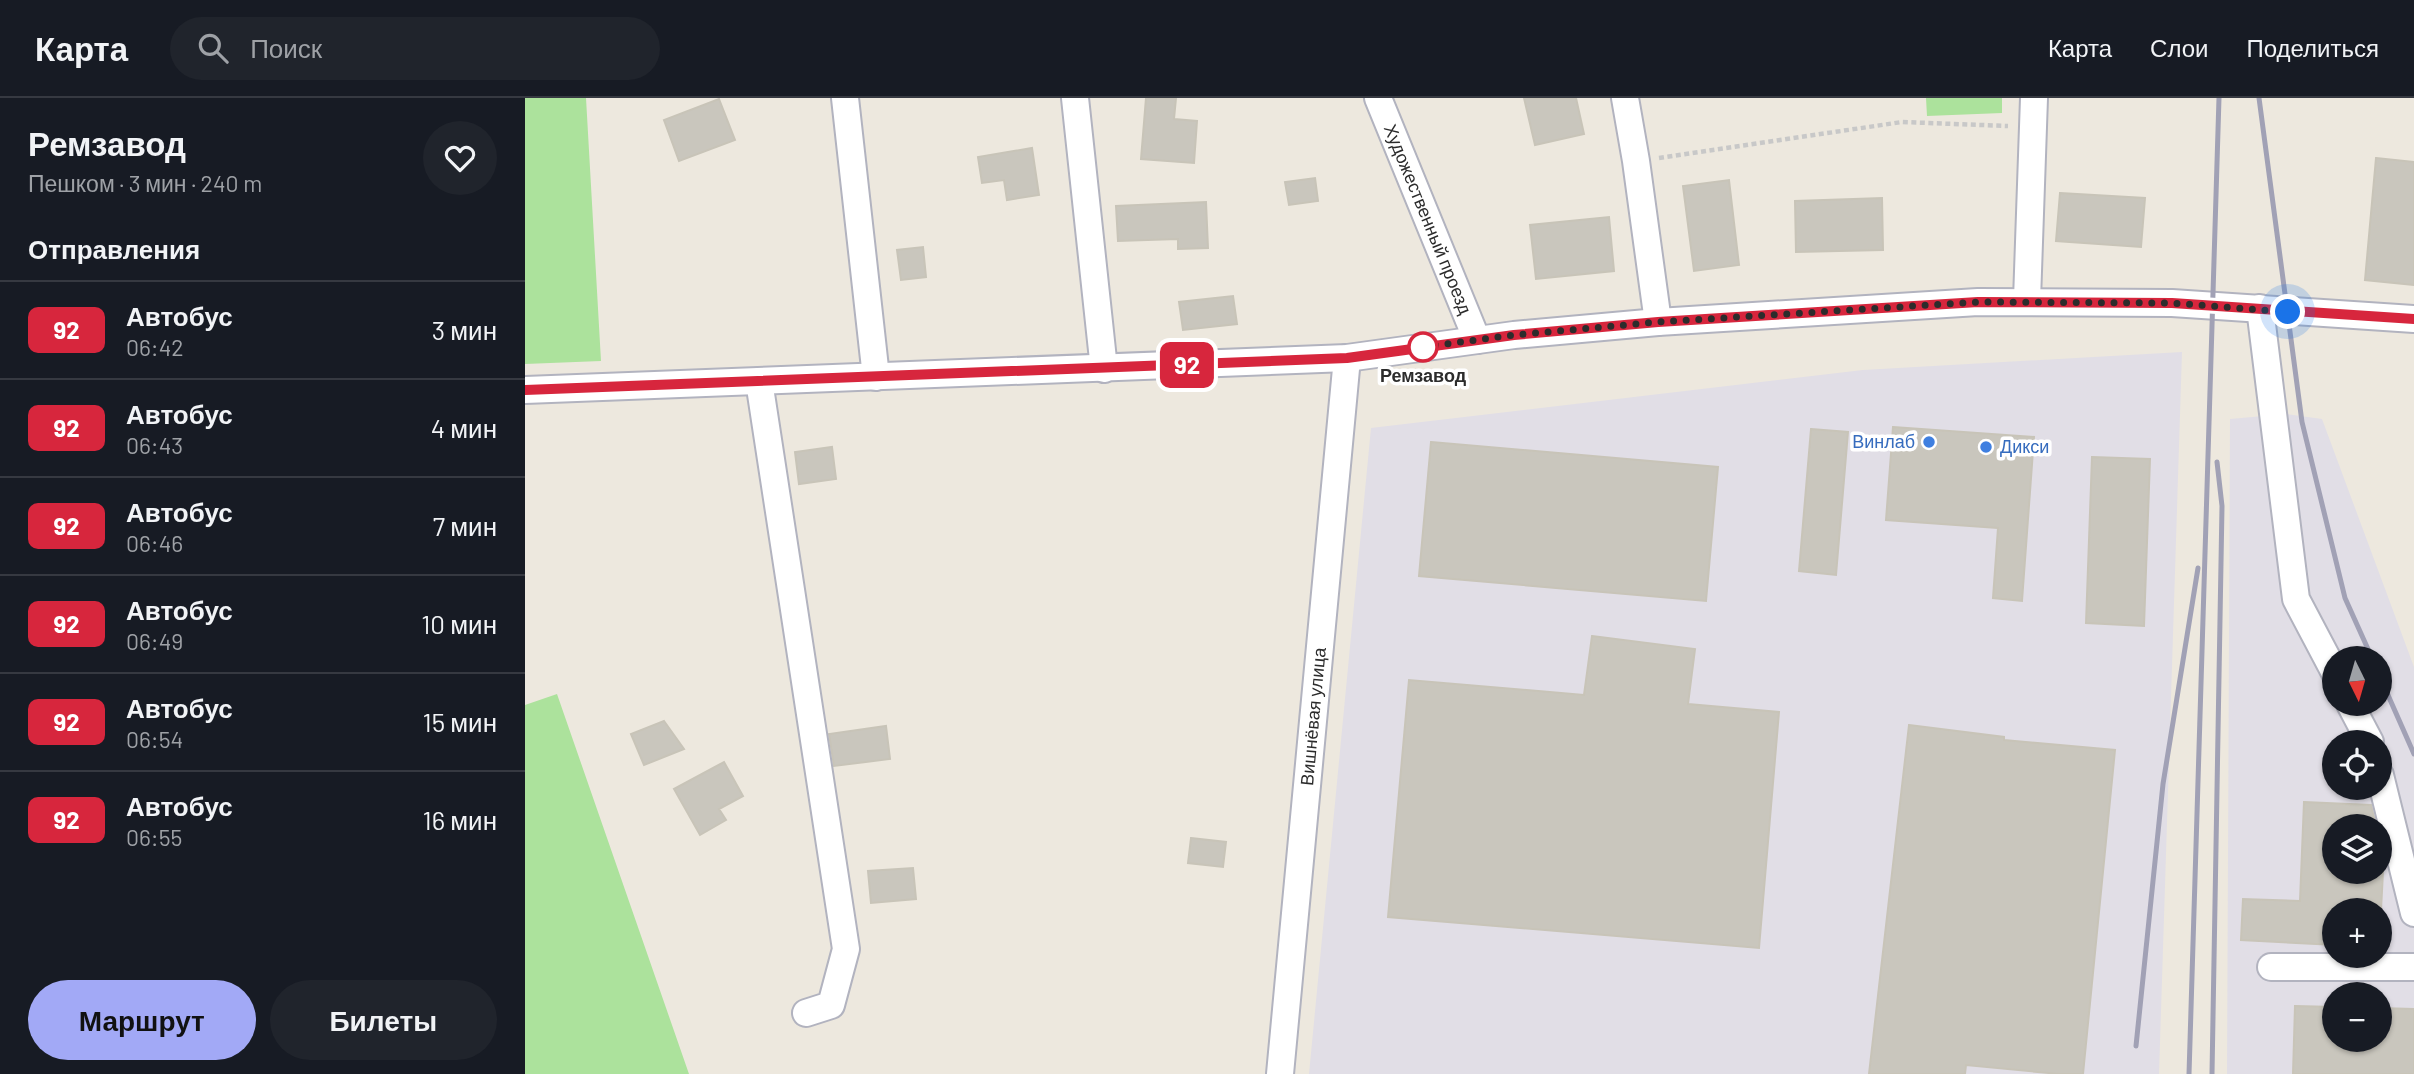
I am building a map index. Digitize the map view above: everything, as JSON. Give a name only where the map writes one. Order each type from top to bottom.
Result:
[{"type":"street","points":[[845,98],[876,377]]},
{"type":"street","points":[[1075,98],[1104,369]]},
{"type":"street","name":"Художественный проезд","points":[[1377,98],[1477,340]]},
{"type":"street","points":[[1625,98],[1658,322]]},
{"type":"street","points":[[2027,300],[2034,98]]},
{"type":"street","points":[[528,390],[1347,358],[1477,340],[1658,322],[2027,300],[2172,303],[2414,319]]},
{"type":"street","points":[[2260,308],[2296,599],[2322,648]]},
{"type":"street","name":"Вишнёвая улица","points":[[1280,1074],[1347,358]]},
{"type":"street","points":[[759,381],[846,948],[831,1005],[806,1013]]},
{"type":"street","points":[[2386,800],[2414,913]]},
{"type":"street","points":[[2271,967],[2414,967]]},
{"type":"path","points":[[1636,161],[1902,122],[2034,127]]},
{"type":"shaded area","points":[[2182,352],[2159,1074],[1309,1074],[1371,428],[1863,370]]},
{"type":"shaded area","points":[[2286,414],[2322,419],[2414,667],[2414,1074],[2227,1074],[2230,419]]},
{"type":"green space","points":[[525,98],[586,98],[601,361],[525,364]]},
{"type":"green space","points":[[1926,98],[2002,98],[2002,113],[1927,116]]},
{"type":"green space","points":[[557,694],[689,1074],[525,1074],[525,705]]},
{"type":"building","points":[[1146,98],[1176,98],[1174,119],[1197,121],[1194,163],[1141,159]]},
{"type":"building","points":[[1524,98],[1576,98],[1584,134],[1535,145]]},
{"type":"building","points":[[719,99],[735,140],[679,161],[664,120]]},
{"type":"building","points":[[1032,148],[1039,195],[1007,200],[1004,180],[982,183],[978,157]]},
{"type":"building","points":[[2376,158],[2414,162],[2414,285],[2365,280]]},
{"type":"building","points":[[1315,178],[1318,201],[1289,205],[1285,182]]},
{"type":"building","points":[[1729,180],[1739,265],[1694,271],[1683,186]]},
{"type":"building","points":[[2060,193],[2145,198],[2141,247],[2056,241]]},
{"type":"building","points":[[1882,198],[1883,250],[1796,252],[1795,201]]},
{"type":"building","points":[[1206,202],[1208,248],[1178,249],[1178,239],[1118,241],[1116,206]]},
{"type":"building","points":[[1609,217],[1614,271],[1536,279],[1530,225]]},
{"type":"building","points":[[923,247],[926,277],[901,280],[897,250]]},
{"type":"building","points":[[1233,296],[1237,324],[1183,330],[1179,302]]},
{"type":"building","points":[[1893,427],[2034,437],[2022,601],[1993,598],[1998,528],[1886,520]]},
{"type":"building","points":[[1811,429],[1848,432],[1836,575],[1799,571]]},
{"type":"building","points":[[1431,442],[1718,467],[1706,601],[1419,576]]},
{"type":"building","points":[[832,447],[836,479],[799,484],[795,452]]},
{"type":"building","points":[[2092,457],[2150,459],[2144,626],[2086,623]]},
{"type":"building","points":[[1592,636],[1695,649],[1688,704],[1779,712],[1759,948],[1388,917],[1409,680],[1584,695]]},
{"type":"building","points":[[664,721],[684,749],[644,765],[631,734]]},
{"type":"building","points":[[1909,725],[2004,737],[2004,740],[2115,750],[2083,1074],[1966,1065],[1965,1074],[1869,1074]]},
{"type":"building","points":[[886,726],[890,759],[834,766],[829,734]]},
{"type":"building","points":[[724,762],[743,796],[719,809],[726,820],[700,835],[674,789]]},
{"type":"building","points":[[2304,802],[2371,805],[2373,814],[2322,814],[2322,884],[2382,884],[2382,898],[2322,898],[2322,944],[2241,940],[2243,899],[2300,901]]},
{"type":"building","points":[[1191,838],[1226,842],[1223,867],[1188,863]]},
{"type":"building","points":[[913,868],[916,899],[871,903],[868,871]]},
{"type":"building","points":[[2295,1006],[2322,1007],[2322,1052],[2392,1052],[2392,1008],[2414,1009],[2414,1074],[2293,1074]]},
{"type":"railway","points":[[2189,1074],[2219,98]]},
{"type":"railway","points":[[2259,98],[2302,422],[2345,598],[2367,646]]},
{"type":"railway","points":[[2212,1074],[2222,506],[2217,462]]},
{"type":"railway","points":[[2136,1046],[2163,784],[2198,568]]},
{"type":"railway","points":[[2392,704],[2414,754]]},
{"type":"bus line","name":"92","points":[[525,390],[1347,358],[1514,335],[1658,322],[2027,300],[2172,303],[2414,319]]},
{"type":"place","name":"Ремзавод","points":[[1423,347]]},
{"type":"place","name":"Винлаб","points":[[1929,442]]},
{"type":"place","name":"Дикси","points":[[1986,447]]},
{"type":"route","points":[[1423,347],[1514,335],[1658,322],[2027,300],[2172,303],[2288,312]]}]
